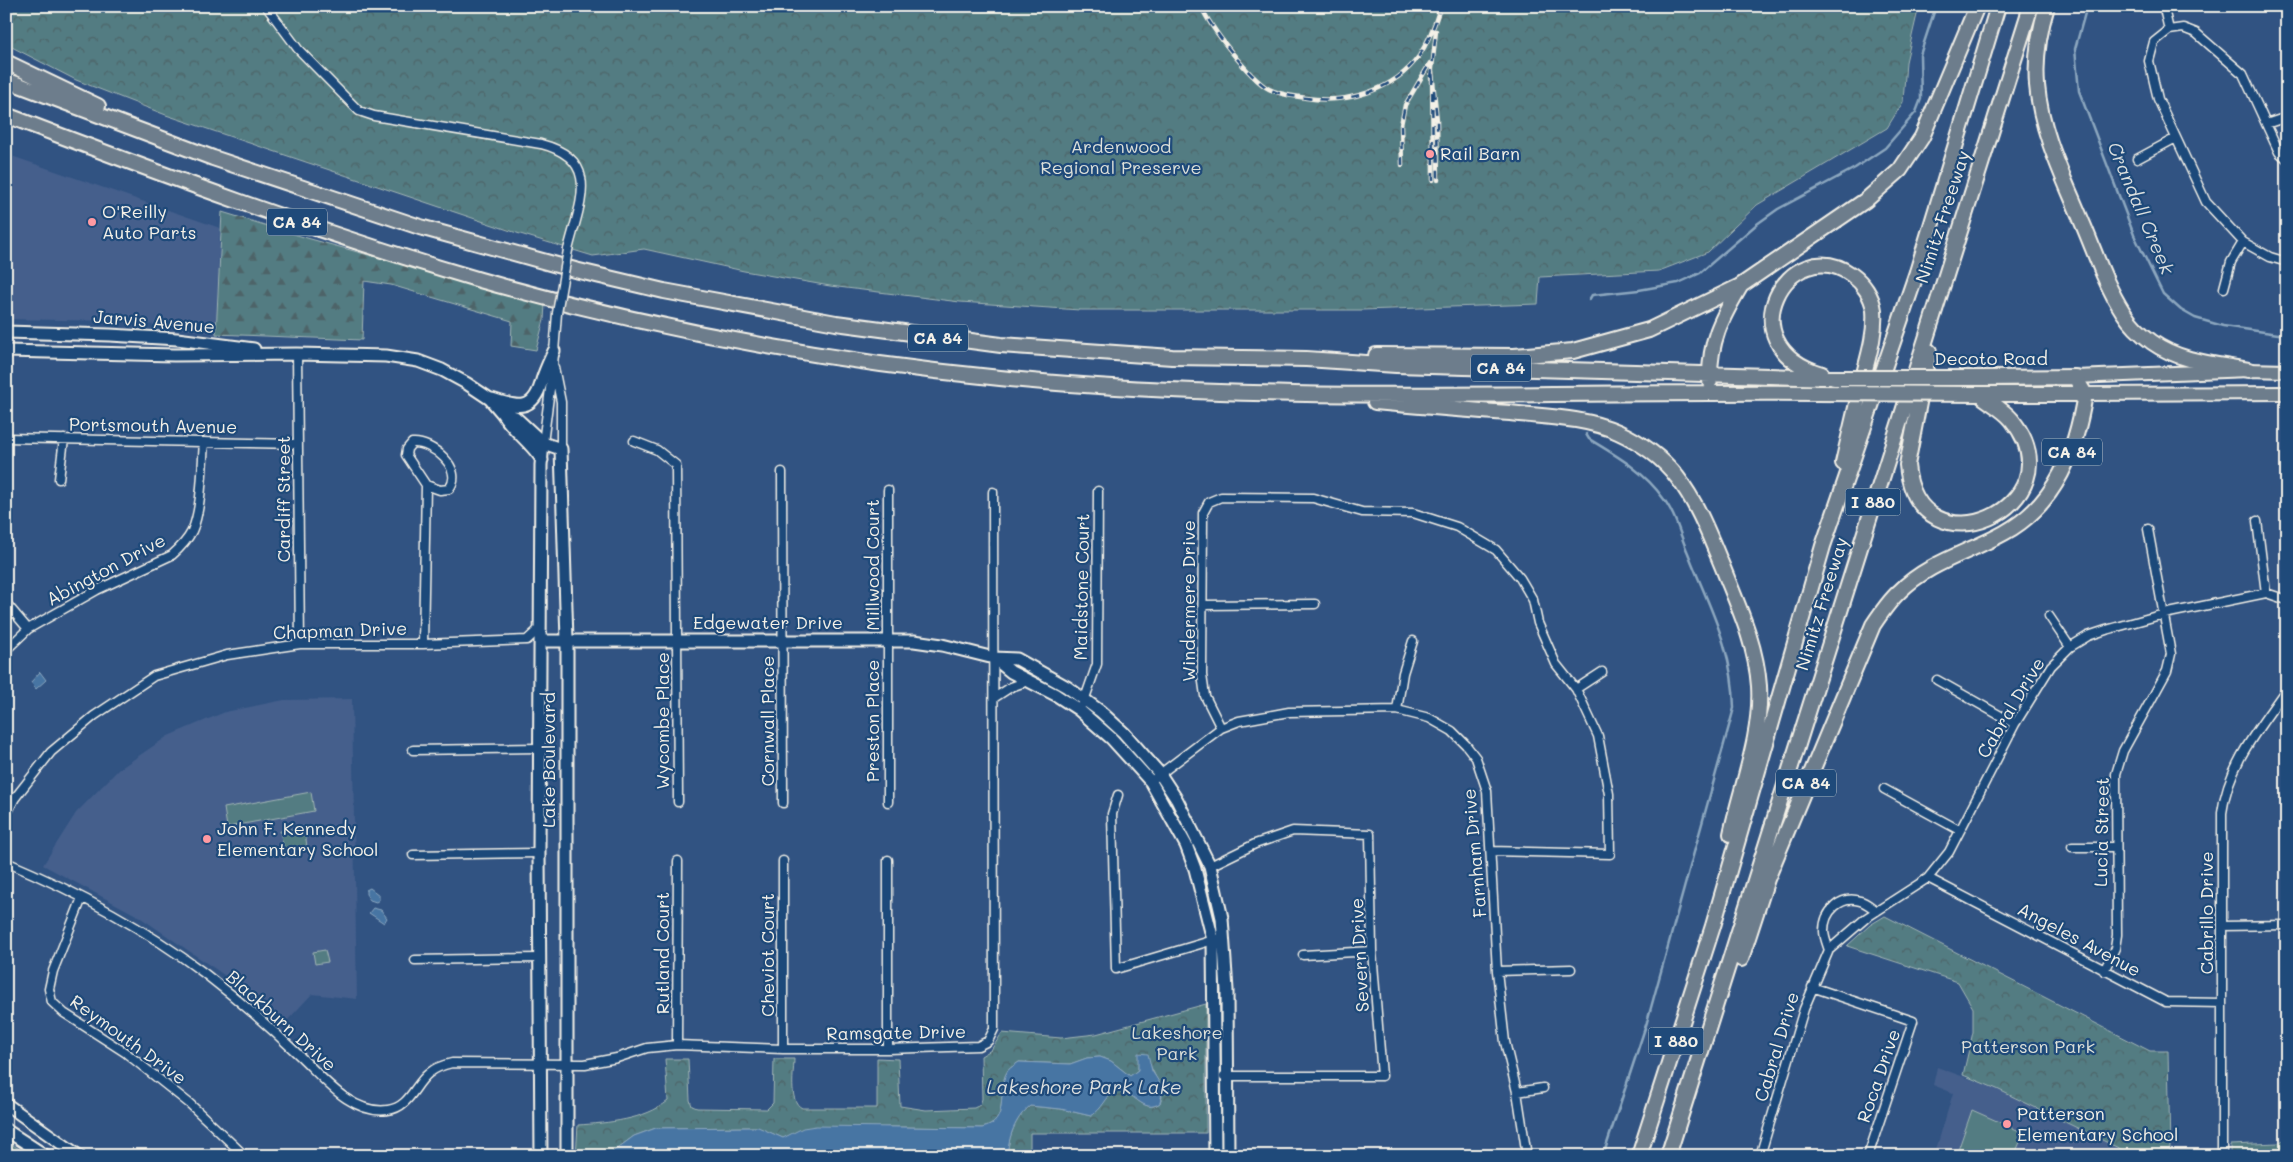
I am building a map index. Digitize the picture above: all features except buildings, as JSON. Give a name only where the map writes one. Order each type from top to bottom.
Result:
[{"type":"highway","points":[[1306,359],[1348,355],[1514,356],[1573,351],[1633,335],[1694,310],[1740,286],[1866,200],[1900,170],[1922,137],[1977,6]]},
{"type":"highway","name":"Nimitz Freeway","points":[[1639,1156],[1713,926],[1823,546],[1916,272],[1998,6]]},
{"type":"highway","name":"Nimitz Freeway","points":[[1668,1156],[2031,6]]},
{"type":"highway","points":[[2047,6],[2040,30],[2036,64],[2040,105],[2052,149],[2110,290],[2124,314],[2134,326],[2151,342],[2168,352],[2186,359],[2249,370]]},
{"type":"highway","points":[[6,62],[213,158]]},
{"type":"highway","name":"CA 84","points":[[6,80],[213,158],[343,203],[495,249],[664,291],[757,310],[917,335],[1001,345],[1172,357],[1306,359]]},
{"type":"highway","name":"CA 84","points":[[6,115],[259,209],[357,242],[483,280],[569,303],[653,322],[829,356],[986,377],[1081,386],[1280,394]]},
{"type":"highway","points":[[6,120],[30,124]]},
{"type":"highway","points":[[1823,546],[1872,342],[1874,308],[1868,292],[1858,280],[1845,270],[1830,266],[1814,266],[1798,272],[1786,281],[1776,294],[1771,309],[1772,327],[1778,344],[1788,356],[1816,372],[1834,378]]},
{"type":"highway","points":[[1943,280],[1907,465],[1908,482],[1916,499],[1940,519],[1956,523],[1972,523],[1990,519],[2004,511],[2016,498],[2024,483],[2028,467],[2027,449],[2021,432],[2011,418],[1979,394]]},
{"type":"highway","points":[[1703,392],[1710,373],[1711,350],[1716,331],[1740,286]]},
{"type":"highway","name":"Decoto Road","points":[[1306,359],[1396,365],[1834,378],[2075,377]]},
{"type":"highway","points":[[2075,377],[2086,394]]},
{"type":"highway","name":"Decoto Road","points":[[1280,394],[1703,392],[2086,394]]},
{"type":"highway","points":[[1280,394],[1581,421],[1617,432],[1638,443],[1659,458],[1677,476],[1704,522],[1746,626],[1755,655],[1759,687],[1758,718],[1737,803],[1713,926]]},
{"type":"highway","name":"CA 84","points":[[1719,998],[1732,984],[1767,879],[1873,624],[1899,591],[1914,578],[2006,532],[2035,509],[2048,495],[2068,461],[2078,433],[2086,394]]},
{"type":"main road","name":"Decoto Road","points":[[2075,377],[2249,370],[2287,371]]},
{"type":"main road","name":"Decoto Road","points":[[2086,394],[2287,393]]},
{"type":"street","name":"Lake Boulevard","points":[[266,6],[298,49],[359,111],[374,116],[557,148],[569,155],[578,167],[582,181],[581,196],[568,250],[557,313],[542,460],[539,853],[541,1156]]},
{"type":"street","points":[[2166,6],[2165,13],[2169,30]]},
{"type":"street","points":[[2287,159],[2279,152],[2243,74],[2196,33],[2183,28],[2169,30],[2154,42],[2149,61],[2158,99],[2206,202],[2243,242],[2270,256],[2287,262]]},
{"type":"street","points":[[2266,124],[2287,117]]},
{"type":"street","points":[[2137,159],[2176,138]]},
{"type":"street","points":[[2224,288],[2231,262],[2243,242]]},
{"type":"street","name":"Jarvis Avenue","points":[[6,332],[110,334],[298,354]]},
{"type":"street","name":"Jarvis Avenue","points":[[6,350],[174,355],[298,354],[386,356],[418,361],[442,370],[490,399],[502,413],[514,417],[544,443],[561,449]]},
{"type":"street","points":[[490,399],[518,406],[533,401],[539,394],[554,351]]},
{"type":"street","name":"Cardiff Street","points":[[298,354],[300,644]]},
{"type":"street","name":"Lake Boulevard","points":[[553,366],[561,402],[566,640],[567,1156]]},
{"type":"street","points":[[502,413],[508,424],[531,446],[542,460]]},
{"type":"street","name":"Portsmouth Avenue","points":[[6,438],[298,444]]},
{"type":"street","points":[[59,479],[64,439]]},
{"type":"street","name":"Wycombe Place","points":[[634,441],[657,450],[676,465],[678,802]]},
{"type":"street","name":"Abington Drive","points":[[6,650],[28,629],[97,590],[172,555],[182,546],[192,530],[197,507],[204,442]]},
{"type":"street","points":[[423,644],[426,485],[406,455],[407,449],[412,443],[419,443],[430,447],[450,466],[453,473],[454,482],[449,488],[440,490],[426,485]]},
{"type":"street","name":"Cornwall Place","points":[[782,472],[783,803]]},
{"type":"street","name":"Millwood Court","points":[[888,490],[888,640]]},
{"type":"street","name":"Maidstone Court","points":[[1081,705],[1097,664],[1098,491]]},
{"type":"street","name":"Ramsgate Drive","points":[[541,1064],[586,1064],[617,1058],[647,1048],[677,1045],[783,1049],[888,1049],[978,1046],[988,1041],[994,1029],[993,492]]},
{"type":"street","name":"Windermere Drive","points":[[1221,728],[1205,696],[1202,675],[1204,605],[1203,513],[1205,507],[1221,497],[1313,498],[1362,512],[1413,513],[1457,527],[1496,550],[1520,578],[1533,600],[1538,623],[1556,664],[1576,689],[1598,736],[1609,794],[1610,854],[1491,850]]},
{"type":"street","points":[[2257,522],[2266,593],[2287,600]]},
{"type":"street","name":"Lucia Street","points":[[2104,971],[2115,948],[2117,936],[2116,774],[2123,751],[2167,671],[2171,654],[2148,529]]},
{"type":"street","name":"Cabral Drive","points":[[1760,1156],[1812,987],[1829,950],[1877,911],[1928,878],[1949,852],[2016,724],[2051,666],[2070,647],[2088,636],[2164,614],[2266,593]]},
{"type":"street","points":[[6,603],[28,629]]},
{"type":"street","points":[[1204,605],[1315,604]]},
{"type":"street","points":[[2049,616],[2070,647]]},
{"type":"street","points":[[540,628],[527,640],[540,646]]},
{"type":"street","name":"Chapman Drive","points":[[6,815],[16,798],[51,752],[94,716],[154,676],[226,654],[300,644],[423,644],[527,640]]},
{"type":"street","name":"Edgewater Drive","points":[[540,646],[566,640],[888,640],[942,644],[994,658],[1017,659],[1067,687],[1081,705]]},
{"type":"street","name":"Preston Place","points":[[888,640],[888,802]]},
{"type":"street","points":[[1397,710],[1403,673],[1413,641]]},
{"type":"street","name":"Edgewater Drive","points":[[994,658],[1011,672],[1056,695],[1100,711],[1124,733],[1155,778],[1188,820],[1210,866],[1222,918],[1218,938],[1215,1156]]},
{"type":"street","points":[[1576,689],[1602,672]]},
{"type":"street","points":[[1937,680],[2016,724]]},
{"type":"street","points":[[994,698],[1011,687],[1029,681]]},
{"type":"street","name":"Cabrillo Drive","points":[[2222,1156],[2222,812],[2224,796],[2237,762],[2287,688]]},
{"type":"street","name":"Farnham Drive","points":[[1155,778],[1221,728],[1239,721],[1289,712],[1397,710],[1429,718],[1452,731],[1476,758],[1487,791],[1497,971],[1504,1042],[1517,1092],[1527,1156]]},
{"type":"street","points":[[413,750],[540,748]]},
{"type":"street","name":"Edgewater Drive","points":[[1155,778],[1186,845],[1218,938],[1227,990],[1228,1156]]},
{"type":"street","points":[[1884,788],[1959,830]]},
{"type":"street","points":[[1118,795],[1112,814],[1116,968],[1218,938]]},
{"type":"street","name":"Severn Drive","points":[[1210,866],[1255,844],[1293,831],[1370,834],[1372,951],[1382,1076],[1215,1076]]},
{"type":"street","points":[[2072,847],[2115,847]]},
{"type":"street","points":[[413,855],[539,853]]},
{"type":"street","points":[[888,860],[888,1049]]},
{"type":"street","name":"Rutland Court","points":[[677,1045],[678,861]]},
{"type":"street","name":"Cheviot Court","points":[[783,861],[783,1049]]},
{"type":"street","name":"Blackburn Drive","points":[[6,862],[82,898],[144,933],[203,972],[246,1006],[341,1095],[360,1107],[389,1110],[399,1106],[410,1099],[427,1074],[439,1066],[452,1063],[541,1064]]},
{"type":"street","name":"Angeles Avenue","points":[[1928,878],[2166,1002],[2222,1003]]},
{"type":"street","name":"Reymouth Drive","points":[[82,898],[53,971],[49,989],[52,1002],[64,1013],[126,1053],[190,1104],[245,1156]]},
{"type":"street","points":[[1829,950],[1824,932],[1826,916],[1833,907],[1845,900],[1861,901],[1877,911]]},
{"type":"street","points":[[2222,926],[2287,925]]},
{"type":"street","points":[[1303,955],[1372,951]]},
{"type":"street","points":[[415,960],[539,958]]},
{"type":"street","points":[[1497,971],[1571,969]]},
{"type":"street","name":"Roca Drive","points":[[1812,987],[1913,1021],[1868,1156]]},
{"type":"street","points":[[1517,1092],[1543,1088]]},
{"type":"street","points":[[6,1104],[79,1156]]},
{"type":"street","points":[[6,1130],[46,1156]]},
{"type":"shaded area","points":[[6,154],[220,228],[216,334],[166,326],[114,321],[6,319]]},
{"type":"shaded area","name":"John F. Kennedy Elementary School","points":[[352,699],[357,999],[312,994],[285,1023],[240,986],[138,916],[43,865],[76,813],[118,770],[168,736],[225,712],[284,700]]},
{"type":"shaded area","name":"Patterson Elementary School","points":[[1937,1067],[1997,1089],[2135,1156],[1934,1156],[1953,1093],[1933,1085]]},
{"type":"green space","name":"Ardenwood Regional Preserve","points":[[6,6],[1919,6],[1906,62],[1903,102],[1887,128],[1757,205],[1708,252],[1659,271],[1540,277],[1538,304],[1362,310],[1080,310],[960,302],[830,286],[744,271],[644,249],[593,256],[517,233],[166,115],[76,80],[6,44]]},
{"type":"green space","points":[[222,212],[307,238],[545,304],[544,320],[536,350],[511,346],[512,321],[391,285],[364,281],[362,340],[216,334]]},
{"type":"green space","points":[[311,792],[314,811],[227,827],[224,808]]},
{"type":"green space","points":[[304,827],[307,846],[284,850],[280,831]]},
{"type":"green space","name":"Patterson Park","points":[[1885,916],[2150,1051],[2168,1051],[2170,1151],[2210,1150],[2210,1156],[2148,1156],[2144,1154],[2143,1156],[2135,1156],[1997,1089],[1963,1075],[1973,1032],[1973,1008],[1958,982],[1847,946],[1870,925]]},
{"type":"green space","points":[[325,950],[328,962],[315,964],[313,952]]},
{"type":"green space","name":"Lakeshore Park","points":[[1206,1004],[1206,1133],[1030,1133],[1030,1156],[1007,1156],[1013,1129],[1024,1111],[1030,1106],[1061,1109],[1091,1116],[1116,1090],[1128,1094],[1148,1106],[1160,1103],[1163,1092],[1150,1065],[1139,1053],[1138,1070],[1130,1076],[1111,1061],[1100,1057],[1087,1058],[1070,1064],[1019,1062],[1008,1071],[1004,1080],[1000,1113],[997,1119],[991,1125],[982,1128],[891,1127],[797,1133],[783,1138],[757,1127],[656,1128],[634,1136],[607,1156],[576,1156],[578,1125],[613,1122],[637,1116],[668,1101],[665,1059],[688,1059],[690,1100],[692,1106],[697,1108],[767,1109],[773,1103],[774,1059],[794,1059],[793,1093],[802,1108],[877,1108],[877,1058],[898,1059],[900,1106],[926,1110],[974,1108],[980,1105],[982,1099],[981,1056],[991,1050],[1002,1033],[1061,1038],[1096,1034]]},
{"type":"green space","points":[[1972,1110],[2024,1133],[2014,1156],[1956,1156]]},
{"type":"green space","points":[[2287,1138],[2287,1156],[2230,1156],[2230,1145],[2278,1143]]},
{"type":"green space","points":[[6,1141],[29,1155],[29,1156],[6,1156]]},
{"type":"water","points":[[40,672],[46,680],[36,689],[31,682]]},
{"type":"water","points":[[370,888],[379,895],[379,900],[376,902],[370,900],[366,894],[366,890]]},
{"type":"water","points":[[373,908],[381,910],[387,918],[384,923],[369,913]]},
{"type":"water","name":"Lakeshore Park Lake","points":[[1138,1053],[1148,1054],[1152,1071],[1163,1088],[1160,1103],[1148,1106],[1122,1091],[1116,1090],[1091,1116],[1061,1109],[1030,1106],[1024,1111],[1013,1129],[1007,1156],[607,1156],[634,1136],[656,1128],[758,1127],[783,1138],[803,1128],[816,1126],[982,1128],[991,1125],[997,1119],[1000,1113],[1004,1080],[1008,1071],[1019,1062],[1070,1064],[1087,1058],[1100,1057],[1111,1061],[1130,1076],[1138,1070]]},
{"type":"waterway","points":[[1589,300],[1592,295],[1639,290],[1678,283],[1700,273],[1757,224],[1778,209],[1855,168],[1885,148],[1916,112],[1921,99],[1920,55],[1936,6]]},
{"type":"waterway","name":"Crandall Creek","points":[[2087,6],[2075,49],[2079,91],[2134,235],[2163,294],[2181,310],[2195,318],[2223,326],[2285,335]]},
{"type":"waterway","points":[[1586,434],[1589,439],[1639,472],[1656,488],[1671,510],[1719,628],[1733,686],[1734,708],[1647,1022],[1603,1156]]},
{"type":"railway","points":[[1201,6],[1231,51],[1261,83],[1269,89],[1282,94],[1321,99],[1353,97],[1383,86],[1396,78],[1409,68],[1419,56],[1439,11]]},
{"type":"railway","points":[[1431,78],[1436,31]]},
{"type":"railway","points":[[1402,165],[1401,125],[1405,105],[1430,63]]},
{"type":"railway","points":[[1433,180],[1432,71],[1437,120],[1438,180]]},
{"type":"place","name":"Rail Barn","points":[[1430,154]]},
{"type":"place","name":"O'Reilly Auto Parts","points":[[92,222]]},
{"type":"place","name":"John F. Kennedy Elementary School","points":[[207,839]]},
{"type":"place","name":"Patterson Elementary School","points":[[2007,1124]]}]
